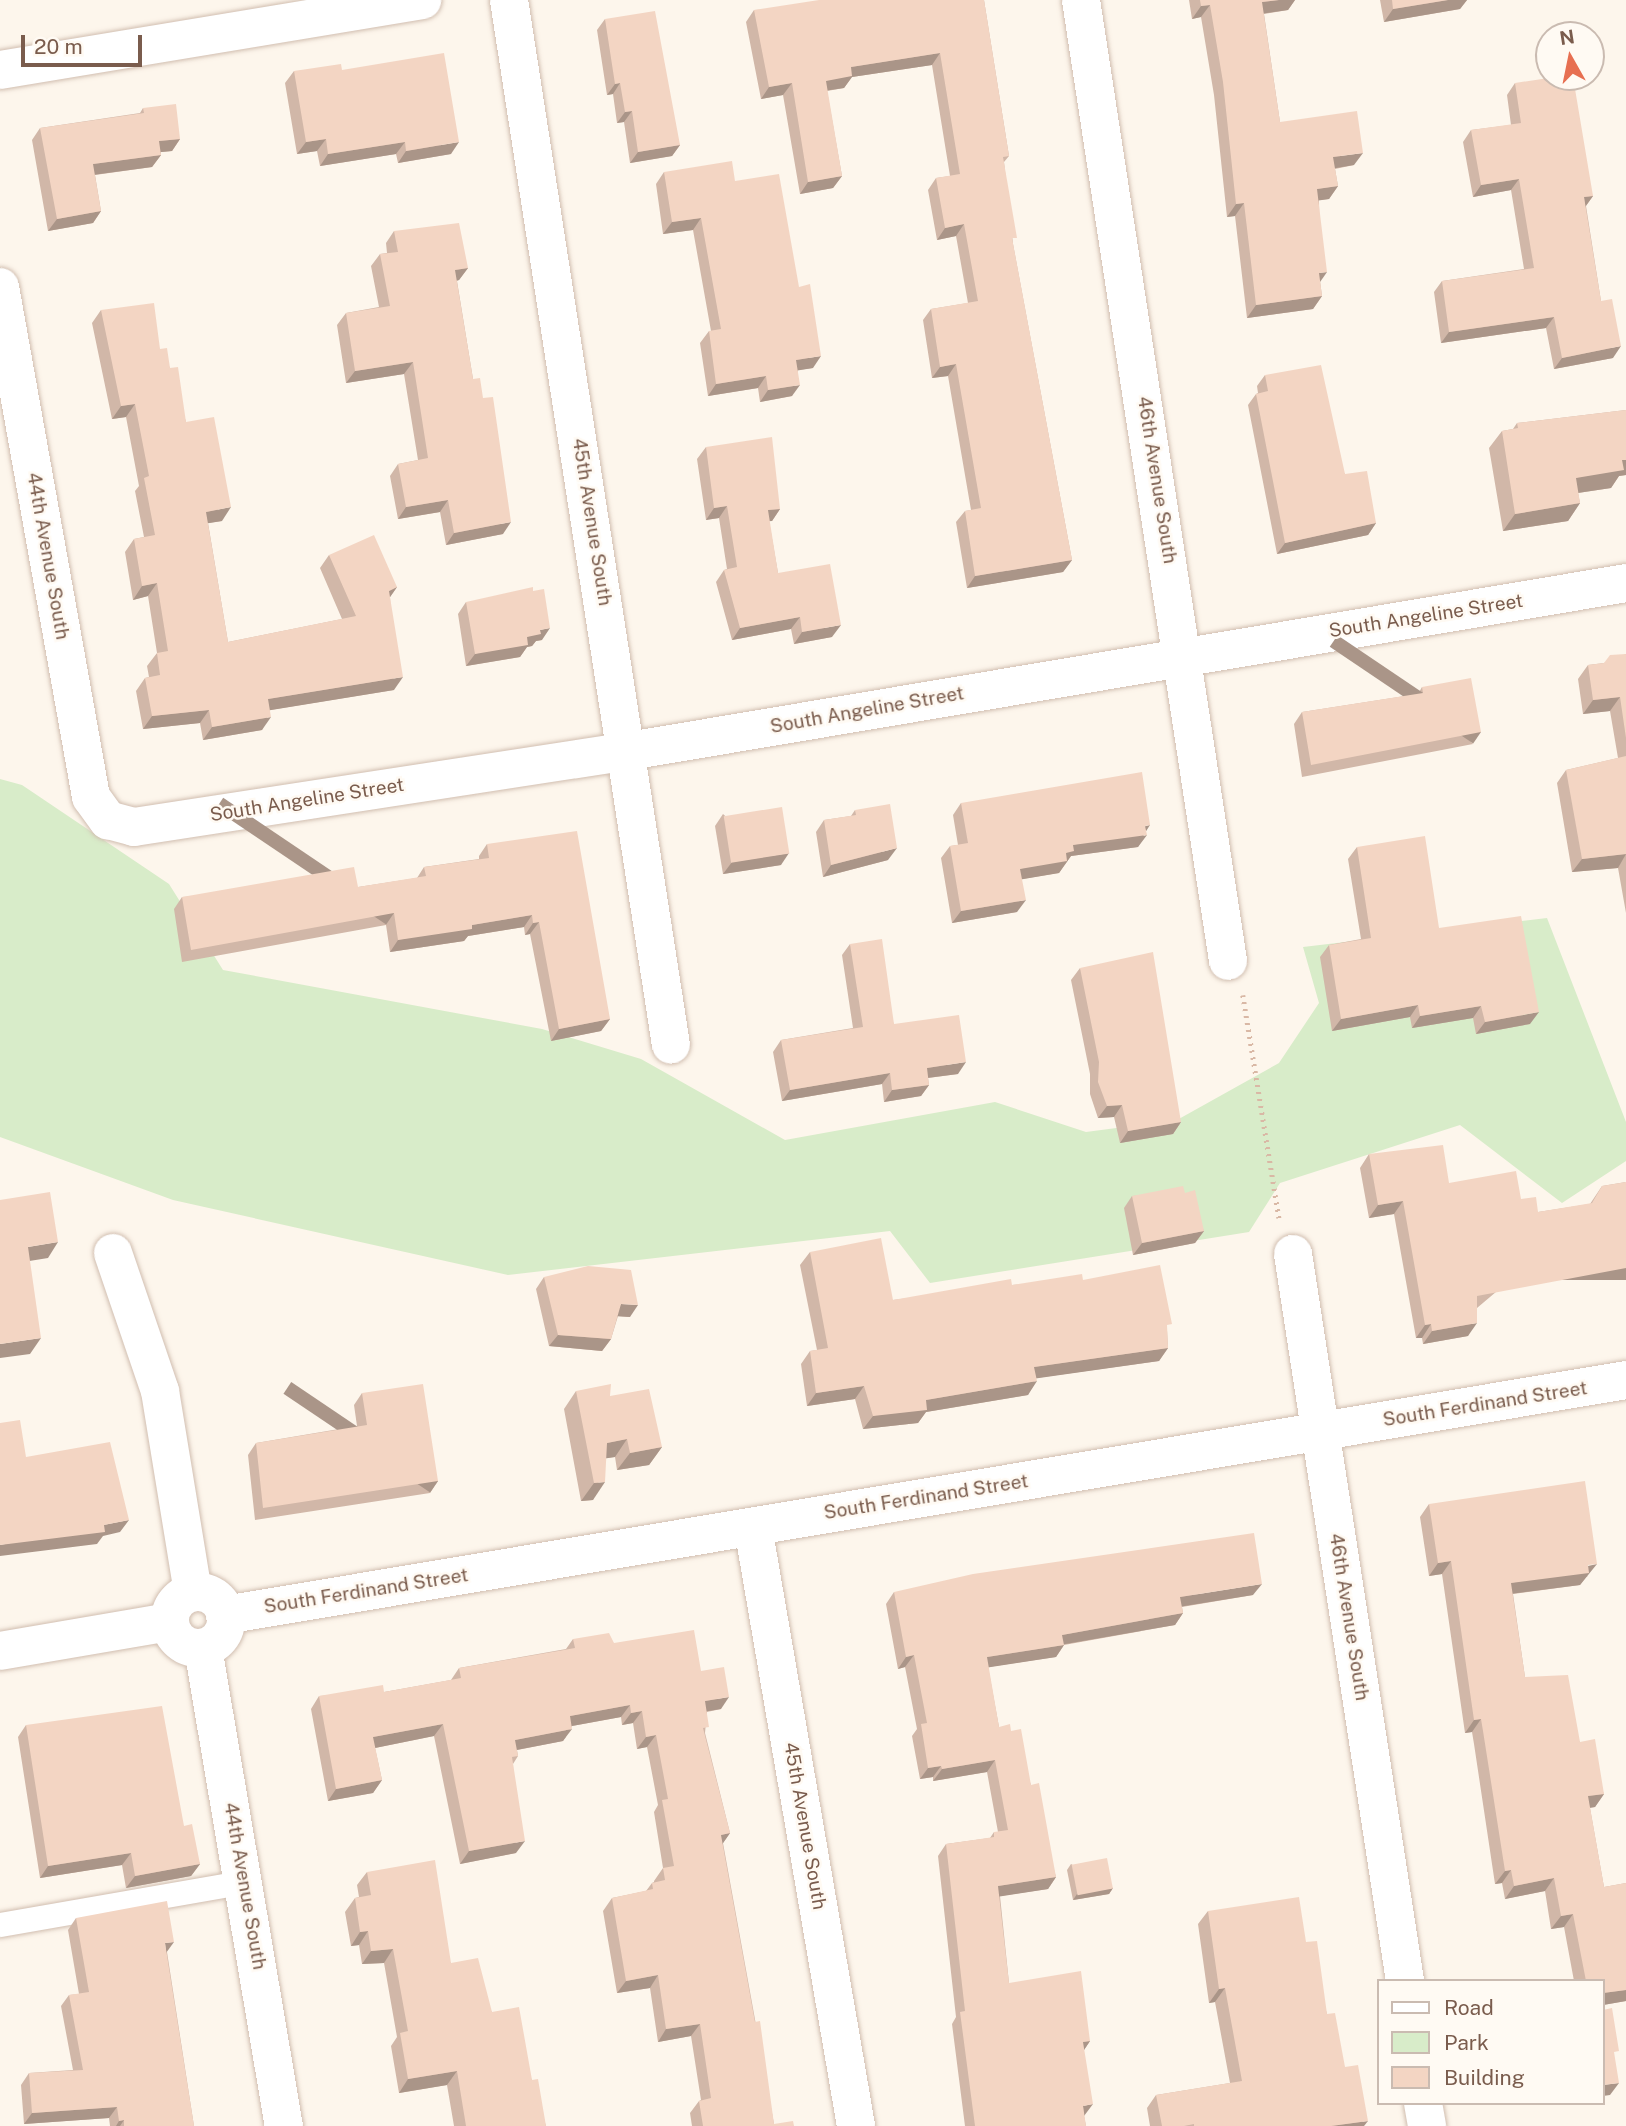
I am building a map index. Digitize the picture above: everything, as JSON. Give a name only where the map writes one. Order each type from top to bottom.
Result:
[{"type":"street","points":[[0,70],[422,0]]},
{"type":"street","name":"45th Avenue South","points":[[509,0],[629,751],[671,1045]]},
{"type":"street","name":"46th Avenue South","points":[[1081,0],[1235,976]]},
{"type":"street","name":"44th Avenue South","points":[[0,287],[91,797],[108,820]]},
{"type":"street","name":"South Angeline Street","points":[[108,820],[134,827],[629,751],[1184,655],[1626,583]]},
{"type":"street","points":[[113,1253],[160,1391],[193,1592]]},
{"type":"street","name":"46th Avenue South","points":[[1293,1254],[1405,1979]]},
{"type":"street","name":"South Ferdinand Street","points":[[225,1615],[1626,1380]]},
{"type":"street","name":"45th Avenue South","points":[[753,1527],[856,2126]]},
{"type":"street","points":[[193,1592],[212,1595],[225,1615],[220,1638],[203,1647],[180,1642],[170,1622],[176,1602],[193,1592]]},
{"type":"street","points":[[0,1651],[170,1622]]},
{"type":"street","name":"44th Avenue South","points":[[203,1647],[246,1882],[284,2126]]},
{"type":"street","points":[[1423,2105],[1427,2126]]},
{"type":"lane","points":[[0,1924],[246,1882]]},
{"type":"path","points":[[1235,976],[1279,1218]]},
{"type":"green space","points":[[0,779],[22,785],[169,884],[223,970],[542,1029],[641,1059],[785,1140],[995,1102],[1086,1132],[1177,1120],[1279,1063],[1319,1003],[1303,947],[1547,918],[1626,1122],[1626,1161],[1562,1203],[1460,1125],[1280,1183],[1249,1232],[930,1283],[890,1231],[508,1275],[173,1200],[0,1137]]},
{"type":"building","points":[[819,0],[984,0],[1009,156],[1003,157],[1017,238],[1012,238],[1072,560],[975,576],[965,511],[981,508],[956,364],[940,367],[931,309],[978,301],[964,224],[945,228],[936,178],[960,174],[940,53],[851,67],[852,76],[826,81],[842,176],[808,182],[792,83],[769,87],[754,10]]},
{"type":"building","points":[[1200,0],[1279,0],[1262,2],[1280,122],[1357,111],[1363,153],[1333,157],[1338,186],[1317,189],[1327,272],[1319,273],[1322,296],[1256,305],[1244,203],[1236,204],[1223,82],[1210,5],[1201,6]]},
{"type":"building","points":[[1392,0],[1448,0],[1393,9]]},
{"type":"building","points":[[655,11],[680,145],[638,152],[632,111],[625,112],[620,83],[615,84],[605,19]]},
{"type":"building","points":[[444,53],[459,142],[406,151],[405,142],[328,154],[326,139],[306,142],[294,71],[341,64],[342,70]]},
{"type":"building","points":[[1535,80],[1535,91],[1575,91],[1593,196],[1584,197],[1601,301],[1612,299],[1621,346],[1562,358],[1554,317],[1449,332],[1442,281],[1534,268],[1519,179],[1481,185],[1471,130],[1521,123],[1515,83]]},
{"type":"building","points":[[176,104],[180,139],[159,141],[161,155],[93,164],[101,211],[57,219],[40,128],[144,113],[143,108]]},
{"type":"building","points":[[732,161],[735,181],[779,174],[799,287],[810,284],[821,356],[796,360],[800,385],[768,390],[766,376],[716,384],[709,331],[721,329],[701,218],[672,222],[664,172]]},
{"type":"building","points":[[459,223],[468,268],[455,270],[473,379],[480,378],[483,398],[493,397],[511,522],[454,533],[448,500],[406,507],[398,464],[428,458],[413,362],[355,371],[346,313],[390,306],[380,254],[398,252],[394,231]]},
{"type":"building","points":[[154,303],[160,349],[167,348],[170,368],[178,367],[186,422],[214,417],[231,507],[206,512],[228,642],[356,616],[329,555],[374,535],[397,587],[389,591],[403,677],[268,699],[271,717],[212,727],[209,710],[152,716],[145,678],[160,675],[157,653],[168,651],[157,583],[142,586],[134,539],[155,535],[144,478],[149,476],[135,404],[121,406],[101,310]]},
{"type":"building","points":[[1321,365],[1345,474],[1367,471],[1376,523],[1285,543],[1256,394],[1268,391],[1265,375]]},
{"type":"building","points":[[1626,410],[1626,460],[1622,460],[1624,470],[1576,478],[1580,503],[1515,514],[1502,431],[1518,428],[1517,423]]},
{"type":"building","points":[[772,437],[780,509],[768,510],[778,573],[830,564],[841,625],[802,632],[800,617],[740,628],[724,570],[737,567],[727,506],[714,508],[706,447]]},
{"type":"building","points":[[533,587],[533,591],[544,589],[550,628],[540,630],[541,634],[527,637],[528,645],[475,654],[466,602]]},
{"type":"building","points":[[1626,654],[1626,738],[1620,697],[1593,700],[1588,665],[1604,663],[1610,655]]},
{"type":"building","points":[[1471,678],[1481,732],[1311,765],[1302,712],[1423,693],[1422,687]]},
{"type":"building","points":[[1626,756],[1626,854],[1582,859],[1566,770]]},
{"type":"building","points":[[1142,772],[1150,825],[1145,826],[1147,835],[1073,845],[1074,851],[1066,853],[1067,861],[1020,869],[1026,900],[961,911],[950,846],[968,843],[961,803]]},
{"type":"building","points":[[890,804],[897,848],[831,865],[824,820],[856,815],[855,810]]},
{"type":"building","points":[[782,807],[789,853],[731,863],[724,816]]},
{"type":"building","points":[[577,831],[610,1019],[559,1029],[539,922],[533,923],[532,915],[472,925],[472,929],[398,940],[394,913],[191,950],[182,897],[354,867],[358,887],[426,876],[424,867],[489,858],[487,844]]},
{"type":"building","points":[[1425,836],[1439,928],[1521,916],[1539,1012],[1485,1022],[1481,1006],[1420,1016],[1418,1005],[1341,1019],[1329,945],[1371,938],[1357,847]]},
{"type":"building","points":[[882,939],[894,1024],[959,1015],[966,1062],[927,1068],[929,1085],[892,1090],[890,1073],[790,1090],[781,1040],[863,1027],[850,944]]},
{"type":"building","points":[[1153,952],[1181,1122],[1128,1131],[1122,1105],[1107,1106],[1098,1082],[1099,1062],[1080,968]]},
{"type":"building","points":[[1443,1145],[1449,1183],[1516,1171],[1521,1199],[1536,1197],[1538,1212],[1592,1203],[1602,1186],[1626,1182],[1626,1268],[1477,1296],[1477,1323],[1432,1331],[1431,1324],[1425,1325],[1403,1201],[1378,1205],[1369,1154]]},
{"type":"building","points":[[1183,1186],[1185,1193],[1195,1190],[1204,1231],[1142,1243],[1132,1196]]},
{"type":"building","points":[[50,1192],[58,1242],[28,1247],[41,1338],[0,1344],[0,1200]]},
{"type":"building","points":[[881,1238],[893,1300],[1011,1279],[1012,1285],[1082,1274],[1083,1280],[1160,1265],[1172,1324],[1167,1325],[1168,1348],[1034,1367],[1037,1381],[926,1400],[927,1410],[873,1416],[864,1386],[816,1393],[810,1351],[828,1348],[810,1252]]},
{"type":"building","points":[[588,1266],[631,1270],[638,1305],[621,1304],[611,1339],[558,1335],[544,1277]]},
{"type":"building","points":[[423,1384],[438,1481],[263,1508],[256,1443],[367,1425],[362,1393]]},
{"type":"building","points":[[611,1384],[610,1396],[649,1389],[662,1447],[630,1453],[627,1439],[607,1443],[605,1482],[594,1483],[576,1391]]},
{"type":"building","points":[[20,1420],[26,1457],[110,1442],[129,1520],[104,1525],[105,1532],[0,1545],[0,1423]]},
{"type":"building","points":[[1585,1481],[1597,1564],[1588,1565],[1589,1573],[1511,1583],[1525,1677],[1568,1675],[1580,1742],[1595,1739],[1604,1794],[1588,1796],[1604,1887],[1626,1883],[1626,1990],[1605,1993],[1605,1979],[1586,1979],[1573,1914],[1561,1916],[1554,1878],[1514,1886],[1511,1870],[1505,1871],[1481,1719],[1474,1720],[1451,1561],[1438,1563],[1429,1504]]},
{"type":"building","points":[[1254,1533],[1262,1584],[1180,1597],[1183,1613],[1062,1635],[1064,1645],[987,1657],[999,1727],[1010,1724],[1011,1731],[1021,1729],[1031,1785],[1039,1783],[1056,1877],[998,1886],[1009,1983],[1081,1971],[1090,2041],[1083,2042],[1093,2104],[1083,2106],[1086,2126],[975,2126],[960,2012],[965,2011],[946,1844],[994,1837],[994,1832],[1008,1830],[995,1760],[942,1769],[941,1766],[928,1768],[921,1724],[927,1723],[914,1655],[906,1657],[894,1592],[973,1574]]},
{"type":"building","points":[[694,1630],[701,1671],[724,1667],[729,1697],[705,1701],[709,1727],[703,1728],[730,1833],[721,1835],[755,2022],[760,2021],[774,2124],[793,2121],[794,2126],[703,2126],[699,2101],[711,2098],[700,2024],[666,2029],[658,1975],[626,1981],[612,1898],[653,1889],[652,1883],[665,1880],[663,1868],[674,1866],[662,1800],[668,1799],[656,1735],[646,1737],[642,1711],[631,1713],[630,1705],[570,1716],[572,1729],[515,1740],[518,1756],[512,1757],[525,1841],[469,1851],[443,1724],[373,1737],[382,1780],[336,1789],[319,1696],[383,1685],[384,1692],[461,1678],[459,1668],[575,1648],[573,1639],[609,1633],[614,1643]]},
{"type":"building","points":[[162,1706],[184,1826],[192,1824],[200,1864],[135,1876],[131,1853],[48,1866],[26,1725]]},
{"type":"building","points":[[1107,1858],[1113,1888],[1078,1895],[1072,1865]]},
{"type":"building","points":[[435,1860],[451,1963],[478,1958],[492,2012],[519,2007],[532,2080],[538,2079],[546,2126],[466,2126],[457,2071],[408,2079],[400,2033],[408,2031],[393,1949],[371,1951],[368,1931],[360,1932],[355,1898],[371,1895],[367,1872]]},
{"type":"building","points":[[1299,1897],[1306,1942],[1317,1941],[1327,2014],[1335,2013],[1345,2067],[1358,2065],[1368,2121],[1331,2126],[1162,2126],[1156,2095],[1242,2081],[1225,1988],[1219,1989],[1208,1911]]},
{"type":"building","points":[[167,1901],[174,1942],[165,1943],[194,2126],[124,2126],[124,2120],[119,2121],[117,2107],[32,2113],[29,2073],[83,2070],[69,1995],[89,1992],[76,1918]]},
{"type":"building","points":[[1612,2008],[1619,2051],[1614,2052],[1619,2083],[1605,2085],[1605,2010]]}]
